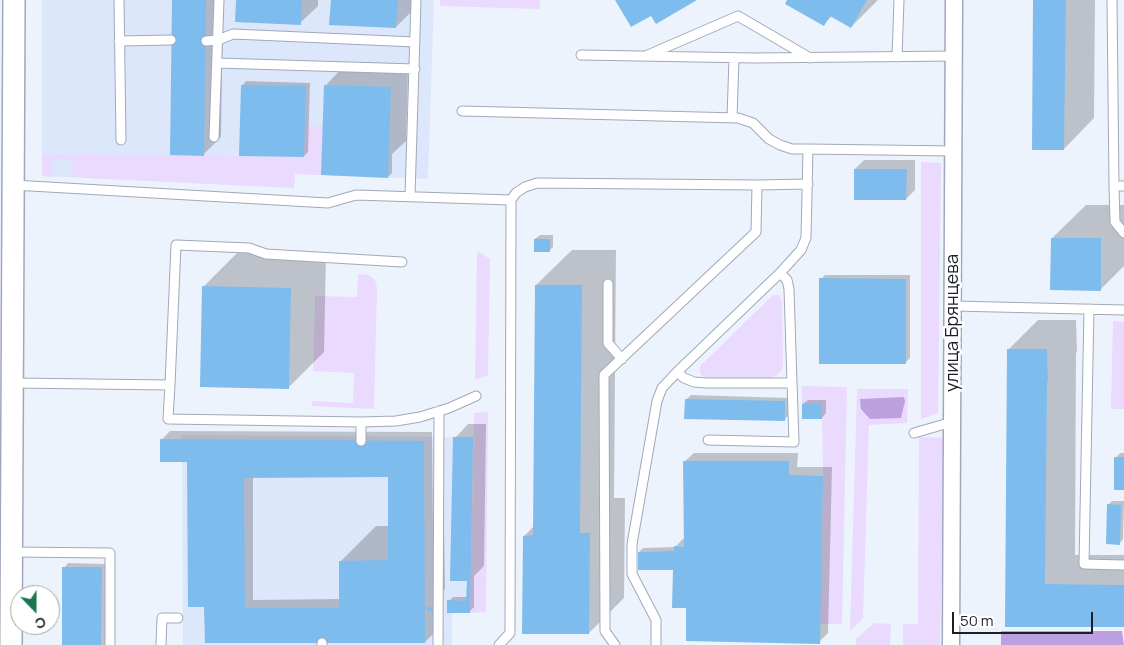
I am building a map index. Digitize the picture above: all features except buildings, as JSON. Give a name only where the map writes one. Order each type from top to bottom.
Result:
[{"type":"street","points":[[11,645],[6,602],[12,552],[14,0]]},
{"type":"street","name":"улица Брянцева","points":[[951,645],[954,0]]},
{"type":"lane","points":[[118,0],[121,140]]},
{"type":"lane","points":[[214,137],[219,0]]},
{"type":"lane","points":[[410,196],[416,0]]},
{"type":"lane","points":[[897,56],[899,0]]},
{"type":"lane","points":[[1112,0],[1114,186],[1116,222],[1124,233]]},
{"type":"lane","points":[[643,57],[738,16],[810,58]]},
{"type":"lane","points":[[206,40],[218,40],[233,34],[415,42]]},
{"type":"lane","points":[[120,41],[171,40]]},
{"type":"lane","points":[[582,55],[734,58],[954,56]]},
{"type":"lane","points":[[732,118],[734,58]]},
{"type":"lane","points":[[217,63],[415,69]]},
{"type":"lane","points":[[462,111],[738,118],[753,123],[769,139],[792,149],[953,151]]},
{"type":"lane","points":[[656,645],[656,620],[632,574],[632,544],[656,401],[662,388],[677,372],[780,273],[801,250],[806,238],[808,149]]},
{"type":"lane","points":[[499,645],[510,633],[511,200],[516,193],[525,187],[537,184],[808,184]]},
{"type":"lane","points":[[13,185],[328,203],[356,195],[511,200]]},
{"type":"lane","points":[[615,645],[605,631],[604,375],[756,232],[757,185]]},
{"type":"lane","points":[[1114,186],[1124,186]]},
{"type":"lane","points":[[402,262],[266,254],[249,248],[176,245],[168,419],[396,422],[449,408],[476,396]]},
{"type":"lane","points":[[708,440],[794,442],[789,289],[787,280],[780,273]]},
{"type":"lane","points":[[608,284],[608,342],[622,359]]},
{"type":"lane","points":[[953,306],[1124,310]]},
{"type":"lane","points":[[1090,309],[1084,564],[1124,566]]},
{"type":"lane","points":[[677,372],[684,378],[707,384],[792,383]]},
{"type":"lane","points":[[12,383],[170,385]]},
{"type":"lane","points":[[438,645],[439,411]]},
{"type":"lane","points":[[361,422],[361,441]]},
{"type":"lane","points":[[914,433],[952,422]]},
{"type":"lane","points":[[12,552],[110,553],[110,645]]},
{"type":"lane","points":[[161,645],[162,618],[178,618]]},
{"type":"shaded area","points":[[42,0],[434,0],[428,179],[295,174],[294,188],[42,176]]},
{"type":"shaded area","points":[[440,0],[540,0],[540,9],[440,6]]},
{"type":"shaded area","points":[[305,126],[323,127],[321,175],[295,174],[294,188],[71,177],[72,160],[53,159],[52,177],[42,176],[42,155],[304,157]]},
{"type":"shaded area","points":[[921,162],[941,163],[938,413],[921,419]]},
{"type":"shaded area","points":[[477,251],[490,259],[488,375],[475,380]]},
{"type":"shaded area","points":[[358,274],[369,275],[375,280],[377,288],[374,409],[312,406],[312,401],[353,403],[354,373],[313,371],[315,296],[357,297]]},
{"type":"shaded area","points":[[773,295],[779,295],[782,301],[782,370],[771,378],[706,378],[700,374],[700,366]]},
{"type":"shaded area","points":[[1113,321],[1124,322],[1124,409],[1111,409]]},
{"type":"shaded area","points":[[802,386],[847,387],[842,624],[820,624],[823,476],[822,404],[802,404]]},
{"type":"shaded area","points":[[857,389],[908,389],[907,423],[869,425],[863,618],[850,631]]},
{"type":"shaded area","points":[[904,397],[905,401],[901,418],[870,419],[861,409],[860,399]]},
{"type":"shaded area","points":[[488,412],[486,612],[470,613],[474,413]]},
{"type":"shaded area","points":[[182,435],[473,437],[470,613],[452,613],[452,645],[183,645]]},
{"type":"shaded area","points":[[919,437],[944,438],[940,645],[903,645],[903,624],[918,624]]},
{"type":"shaded area","points":[[874,623],[891,624],[890,645],[856,645],[856,639]]},
{"type":"shaded area","points":[[1001,631],[1122,631],[1124,645],[1001,645]]}]
